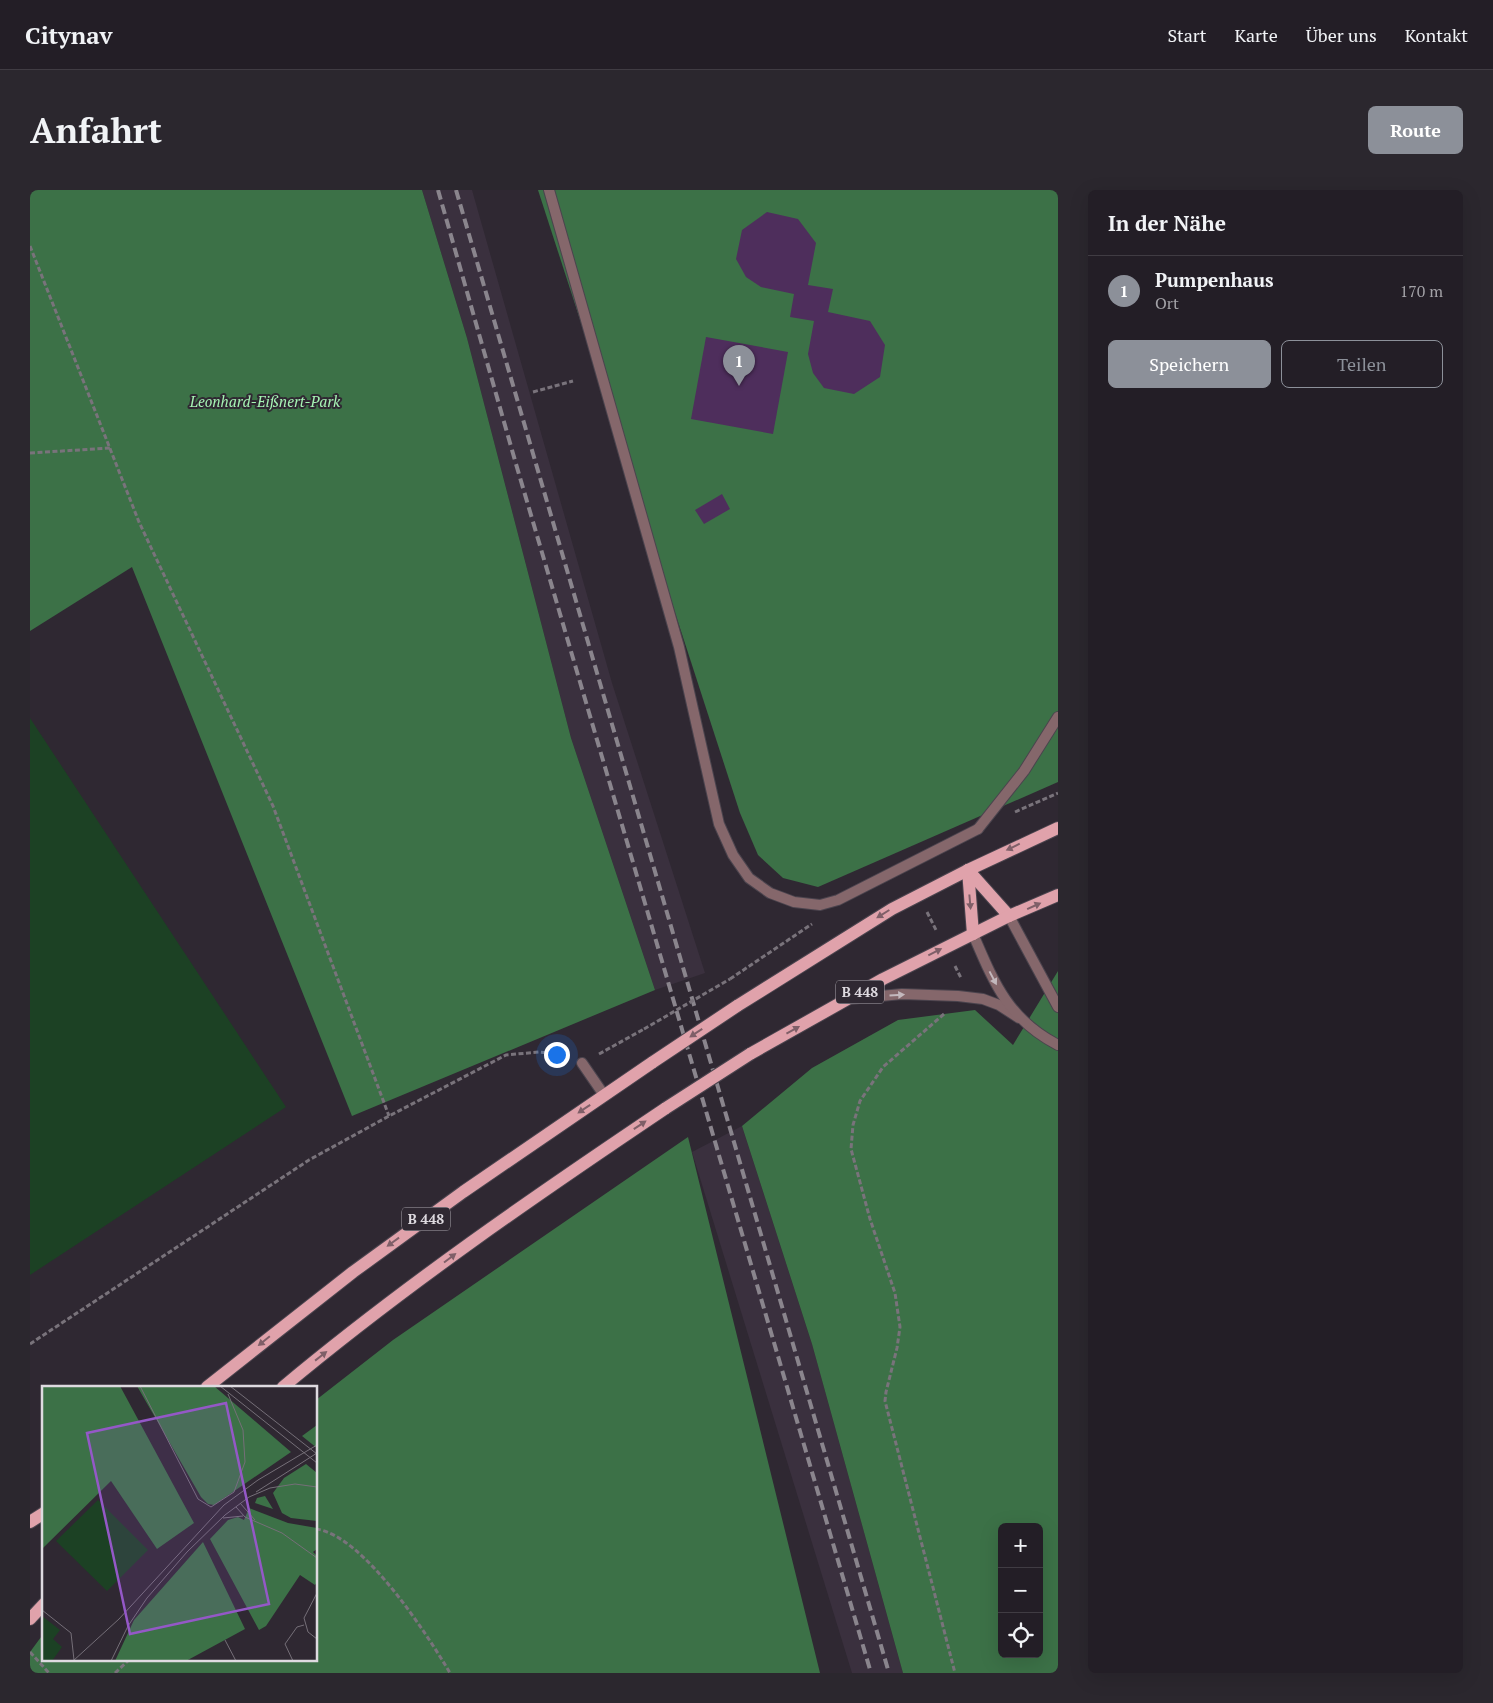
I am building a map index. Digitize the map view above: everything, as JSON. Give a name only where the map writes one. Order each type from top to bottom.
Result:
[{"type":"main road","name":"B 448","points":[[208,1386],[360,1266],[463,1192],[737,1006],[892,909],[968,870],[1058,828]]},
{"type":"main road","points":[[968,870],[1009,916]]},
{"type":"main road","points":[[968,870],[973,934]]},
{"type":"main road","name":"B 448","points":[[283,1386],[377,1312],[486,1231],[558,1180],[750,1054],[848,999],[973,934],[1058,895]]},
{"type":"main road","points":[[30,1522],[42,1514]]},
{"type":"main road","points":[[30,1619],[42,1606]]},
{"type":"street","points":[[549,190],[679,647],[719,824],[733,855],[749,878],[770,893],[794,902],[820,905],[844,896],[978,829],[1024,771],[1058,717]]},
{"type":"street","points":[[1009,916],[1058,1007]]},
{"type":"street","points":[[973,934],[992,978],[1006,1001],[1021,1020]]},
{"type":"street","points":[[848,999],[902,994],[965,996],[983,999],[999,1006],[1058,1045]]},
{"type":"street","points":[[582,1064],[604,1095]]},
{"type":"path","points":[[30,246],[139,522],[273,806],[389,1116]]},
{"type":"path","points":[[533,392],[573,381]]},
{"type":"path","points":[[30,453],[110,448]]},
{"type":"path","points":[[30,1344],[309,1160],[506,1055],[539,1052],[560,1054],[582,1064],[730,980],[815,922],[820,905]]},
{"type":"path","points":[[956,1673],[885,1401],[900,1327],[895,1293],[870,1219],[851,1149],[853,1125],[860,1101],[884,1067],[965,996]]},
{"type":"path","points":[[318,1529],[327,1530],[347,1542],[372,1565],[431,1640],[450,1673]]},
{"type":"path","points":[[30,1652],[49,1673]]},
{"type":"path","points":[[115,1673],[129,1660]]},
{"type":"shaded area","points":[[422,190],[472,190],[612,683],[705,973],[655,990],[571,738],[467,338]]},
{"type":"shaded area","points":[[742,1126],[812,1344],[903,1673],[852,1673],[692,1152]]},
{"type":"green space","name":"Leonhard-Eißnert-Park","points":[[30,190],[422,190],[467,338],[571,738],[655,990],[352,1116],[132,567],[30,631]]},
{"type":"green space","points":[[538,190],[1058,190],[1058,782],[818,887],[783,878],[758,855],[740,813]]},
{"type":"green space","points":[[30,718],[286,1107],[30,1275]]},
{"type":"green space","points":[[1058,971],[1058,1673],[903,1673],[812,1344],[742,1126],[812,1068],[898,1020],[975,1010],[1013,1045]]},
{"type":"green space","points":[[688,1137],[820,1673],[30,1673],[30,1652],[42,1636],[42,1660],[318,1660],[318,1398],[393,1340]]},
{"type":"building","points":[[767,212],[798,219],[816,243],[808,285],[833,289],[828,312],[870,321],[885,345],[880,377],[854,394],[824,388],[813,373],[808,354],[814,321],[790,317],[794,294],[761,287],[746,277],[736,259],[742,230]]},
{"type":"building","points":[[706,337],[788,352],[773,434],[691,419]]},
{"type":"building","points":[[722,494],[730,509],[704,524],[695,510]]},
{"type":"railway","points":[[438,190],[516,464],[871,1673]]},
{"type":"railway","points":[[456,190],[889,1673]]},
{"type":"place","name":"Pumpenhaus","points":[[739,386]]}]
